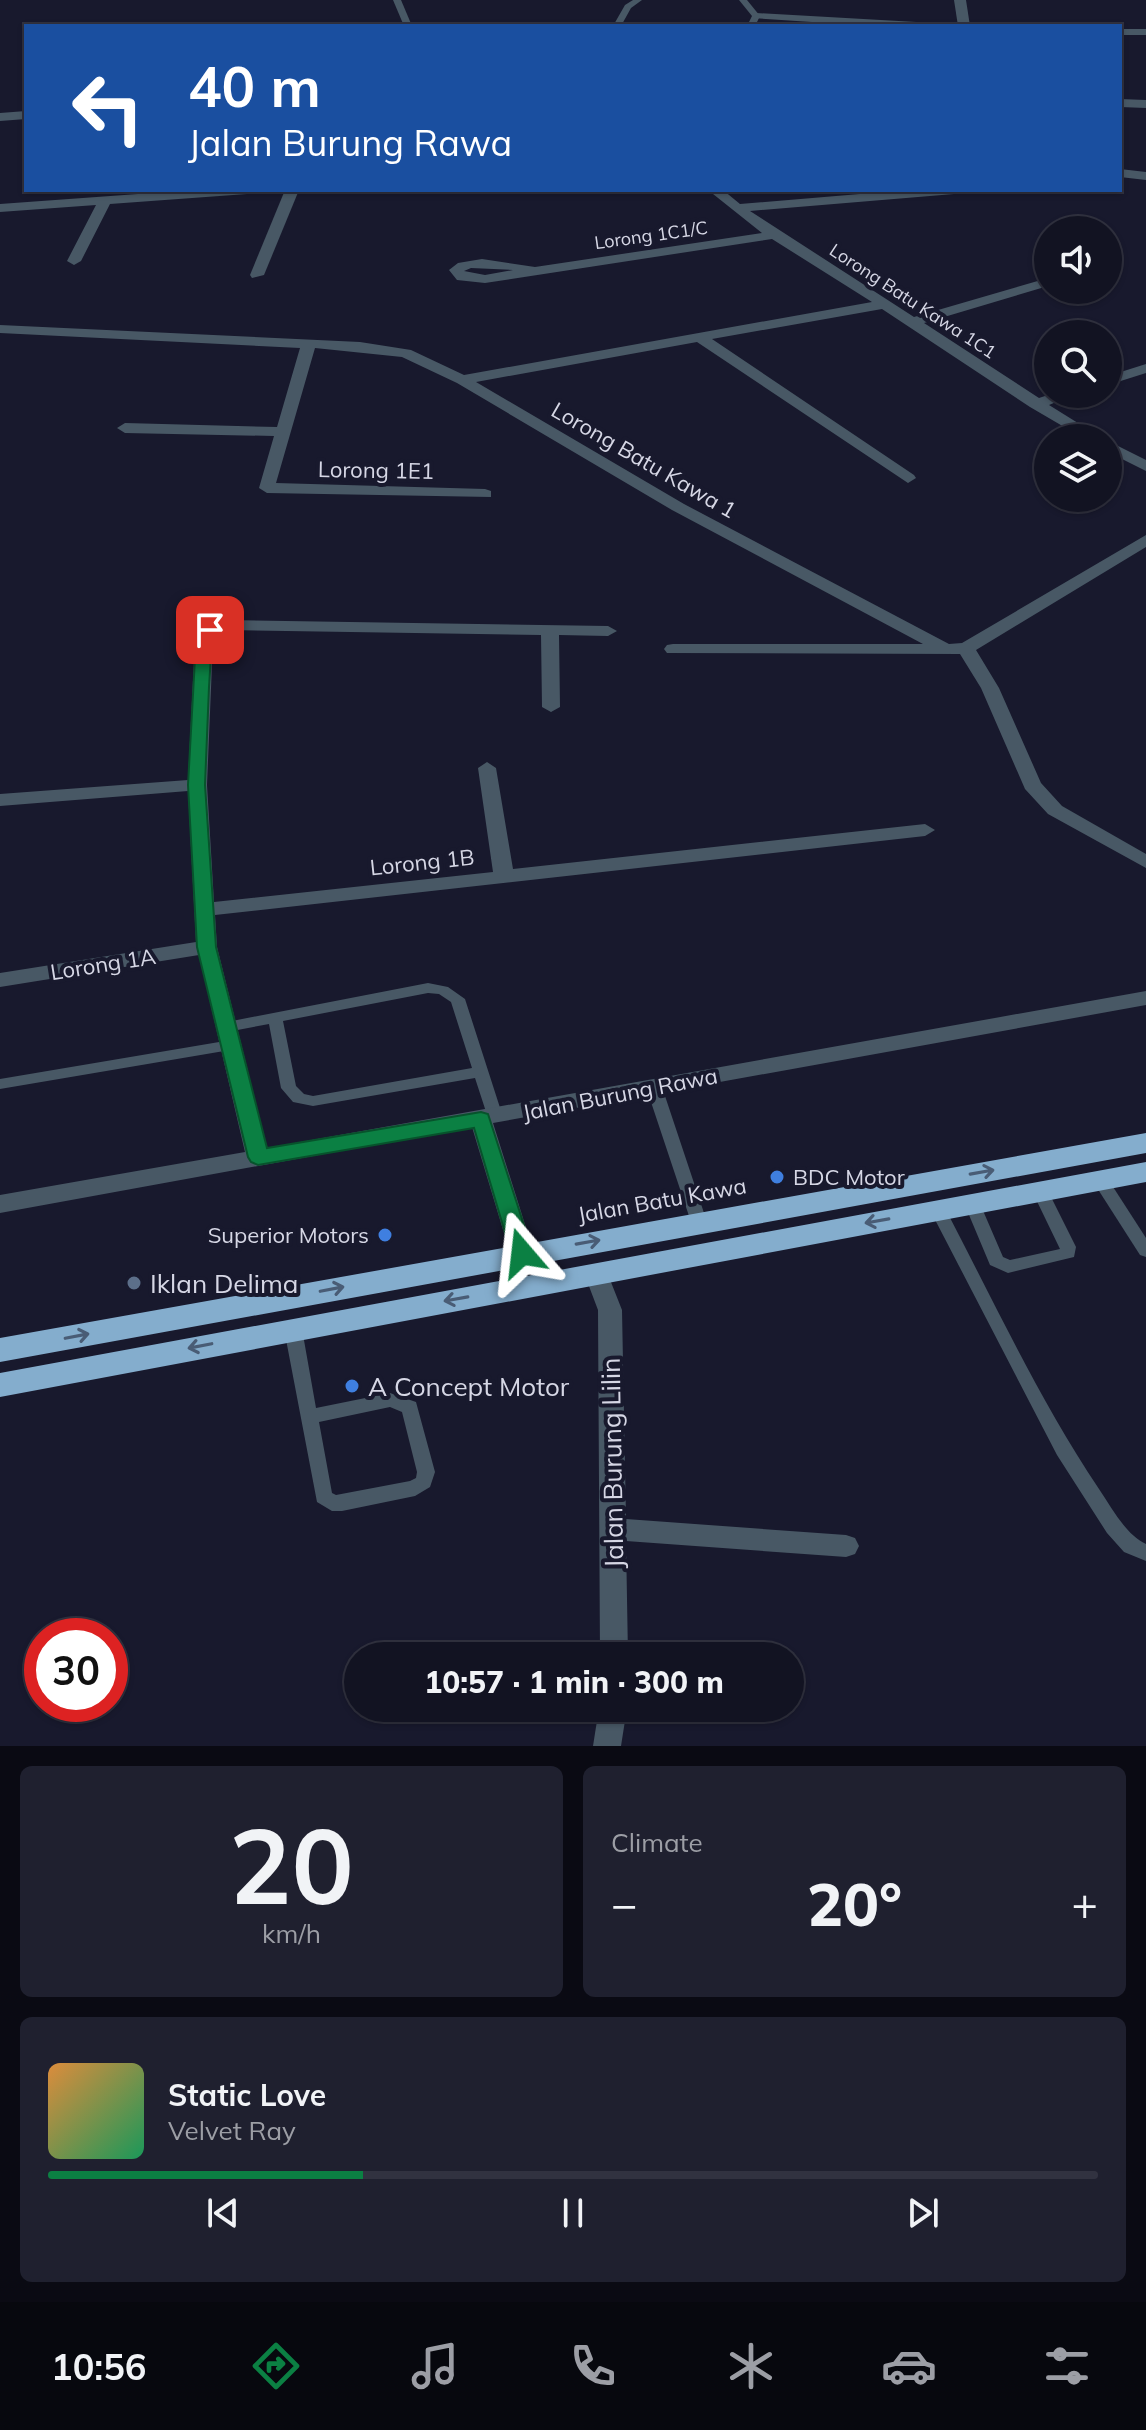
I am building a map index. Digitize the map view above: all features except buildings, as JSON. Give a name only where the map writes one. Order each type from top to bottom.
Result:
[{"type":"highway","name":"Jalan Batu Kawa","points":[[0,1350],[522,1253],[1146,1143]]},
{"type":"highway","points":[[0,1385],[1146,1172]]},
{"type":"street","points":[[960,0],[964,24]]},
{"type":"street","points":[[753,21],[862,24]]},
{"type":"street","points":[[1122,32],[1146,32]]},
{"type":"street","points":[[1122,103],[1146,104]]},
{"type":"street","points":[[0,117],[24,115]]},
{"type":"street","points":[[1122,173],[1146,176]]},
{"type":"street","points":[[0,208],[106,195],[191,192]]},
{"type":"street","points":[[257,275],[291,192]]},
{"type":"street","name":"Lorong Batu Kawa 1C1","points":[[717,192],[773,235],[885,304],[1034,403]]},
{"type":"street","points":[[737,208],[930,192]]},
{"type":"street","points":[[74,261],[106,195]]},
{"type":"street","name":"Lorong 1C1/C","points":[[533,271],[773,235]]},
{"type":"street","points":[[912,322],[1034,286]]},
{"type":"street","points":[[462,380],[885,304]]},
{"type":"street","name":"Lorong Batu Kawa 1","points":[[0,329],[360,346],[406,353],[462,380],[678,507],[946,649]]},
{"type":"street","points":[[697,336],[908,478]]},
{"type":"street","points":[[125,428],[284,432],[309,343]]},
{"type":"street","points":[[1122,376],[1146,368]]},
{"type":"street","name":"Lorong Batu Kawa 1C1","points":[[1042,408],[1070,424]]},
{"type":"street","name":"Lorong 1E1","points":[[284,432],[267,488],[485,494]]},
{"type":"street","points":[[1122,453],[1146,466]]},
{"type":"street","points":[[673,649],[966,648],[1146,540]]},
{"type":"street","points":[[258,1157],[207,947],[197,785],[200,687],[204,640],[210,630],[225,625],[608,631]]},
{"type":"street","points":[[550,631],[551,707]]},
{"type":"street","points":[[966,648],[990,688],[1032,785],[1055,810],[1146,862]]},
{"type":"street","points":[[487,768],[504,877]]},
{"type":"street","points":[[0,800],[197,785]]},
{"type":"street","name":"Lorong 1B","points":[[204,910],[925,830]]},
{"type":"street","name":"Lorong 1A","points":[[0,980],[207,947]]},
{"type":"street","name":"Jalan Burung Rawa","points":[[0,1204],[1146,998]]},
{"type":"street","points":[[488,1118],[522,1253]]},
{"type":"street","name":"Jalan Burung Lilin","points":[[596,1273],[610,1310],[614,1642]]},
{"type":"street","points":[[613,1529],[846,1546]]},
{"type":"street","points":[[607,1746],[611,1722]]},
{"type":"lane","points":[[397,0],[407,24]]},
{"type":"lane","points":[[618,24],[628,7],[638,0]]},
{"type":"lane","points":[[743,0],[753,21]]},
{"type":"lane","points":[[0,1084],[229,1036],[275,1018],[428,988],[443,990],[458,999],[479,1072],[488,1118]]},
{"type":"lane","points":[[275,1018],[289,1088],[299,1098],[313,1101],[479,1072]]},
{"type":"lane","points":[[654,1087],[699,1222]]},
{"type":"lane","points":[[1100,1180],[1146,1251]]},
{"type":"lane","points":[[972,1203],[996,1261],[1008,1267],[1068,1253],[1068,1247],[1040,1191]]},
{"type":"lane","points":[[938,1210],[1063,1450],[1114,1527],[1131,1546],[1146,1553]]},
{"type":"lane","points":[[293,1329],[324,1497],[332,1503],[415,1488],[424,1482],[426,1472],[410,1407],[390,1400],[311,1416]]},
{"type":"place","name":"BDC Motor","points":[[777,1177]]},
{"type":"place","name":"Superior Motors","points":[[385,1235]]},
{"type":"place","name":"Iklan Delima","points":[[134,1283]]},
{"type":"place","name":"A Concept Motor","points":[[352,1386]]},
{"type":"route","points":[[210,630],[204,640],[200,687],[197,785],[207,947],[258,1157],[481,1120],[522,1253]]}]
